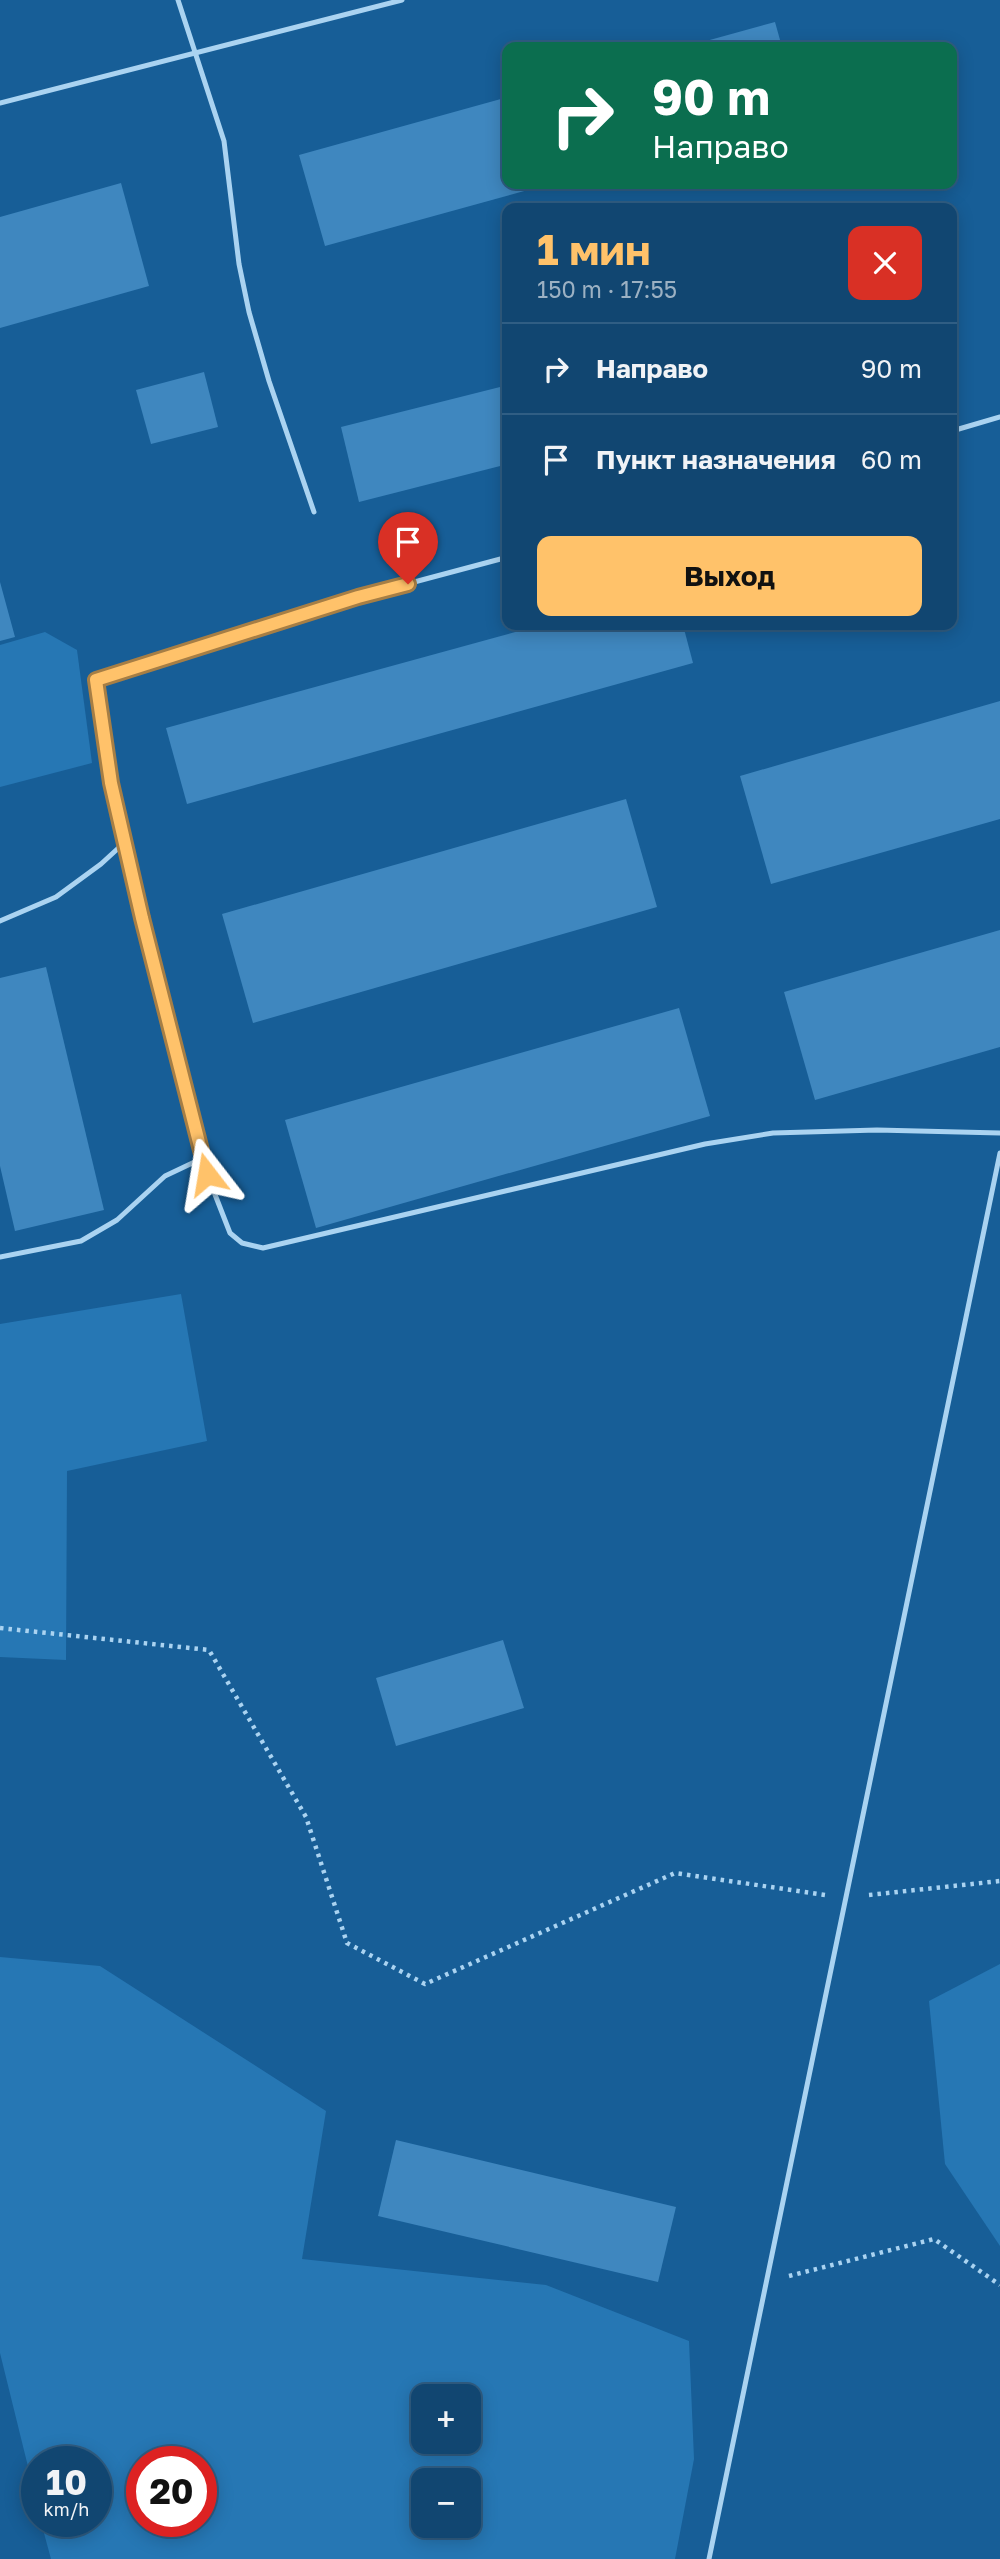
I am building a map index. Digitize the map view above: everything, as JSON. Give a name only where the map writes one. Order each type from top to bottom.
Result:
[{"type":"lane","points":[[178,0],[223,141],[239,264],[249,312],[269,381],[314,512]]},
{"type":"lane","points":[[0,103],[402,0]]},
{"type":"lane","points":[[957,430],[1000,417]]},
{"type":"lane","points":[[502,558],[358,597],[96,680],[111,783],[125,842],[203,1158],[230,1233],[242,1243],[263,1248],[705,1144],[773,1133],[877,1130],[1000,1133]]},
{"type":"lane","points":[[0,921],[56,897],[101,864],[125,842]]},
{"type":"lane","points":[[709,2559],[1000,1153]]},
{"type":"lane","points":[[0,1258],[81,1241],[117,1220],[165,1176],[203,1158]]},
{"type":"path","points":[[0,1628],[209,1650],[306,1817],[347,1943],[425,1984],[675,1872],[845,1898],[1000,1881]]},
{"type":"path","points":[[767,2282],[934,2239],[1000,2285]]},
{"type":"shaded area","points":[[45,632],[77,650],[92,763],[0,787],[0,645]]},
{"type":"shaded area","points":[[181,1294],[207,1441],[67,1471],[66,1660],[0,1657],[0,1324]]},
{"type":"shaded area","points":[[0,1957],[100,1966],[326,2111],[302,2259],[546,2285],[689,2341],[694,2459],[675,2559],[51,2559],[45,2537],[112,2537],[112,2446],[23,2446],[0,2353]]},
{"type":"shaded area","points":[[1000,1964],[1000,2246],[945,2164],[929,2001]]},
{"type":"building","points":[[775,22],[781,42],[702,42]]},
{"type":"building","points":[[502,99],[502,189],[532,189],[325,246],[299,155]]},
{"type":"building","points":[[121,183],[149,286],[0,328],[0,217]]},
{"type":"building","points":[[204,372],[218,427],[151,444],[136,390]]},
{"type":"building","points":[[502,387],[502,466],[359,502],[341,427]]},
{"type":"building","points":[[0,582],[15,637],[0,641]]},
{"type":"building","points":[[523,630],[684,630],[693,663],[187,804],[166,728]]},
{"type":"building","points":[[1000,701],[1000,819],[771,884],[740,776]]},
{"type":"building","points":[[626,799],[657,907],[253,1023],[222,914]]},
{"type":"building","points":[[1000,930],[1000,1047],[815,1100],[784,992]]},
{"type":"building","points":[[46,967],[104,1210],[15,1231],[0,1166],[0,978]]},
{"type":"building","points":[[679,1008],[710,1116],[316,1228],[285,1120]]},
{"type":"building","points":[[503,1640],[524,1708],[396,1746],[376,1678]]},
{"type":"building","points":[[396,2140],[676,2207],[658,2282],[378,2216]]},
{"type":"route","points":[[207,1174],[111,783],[96,680],[358,597],[408,584]]}]
